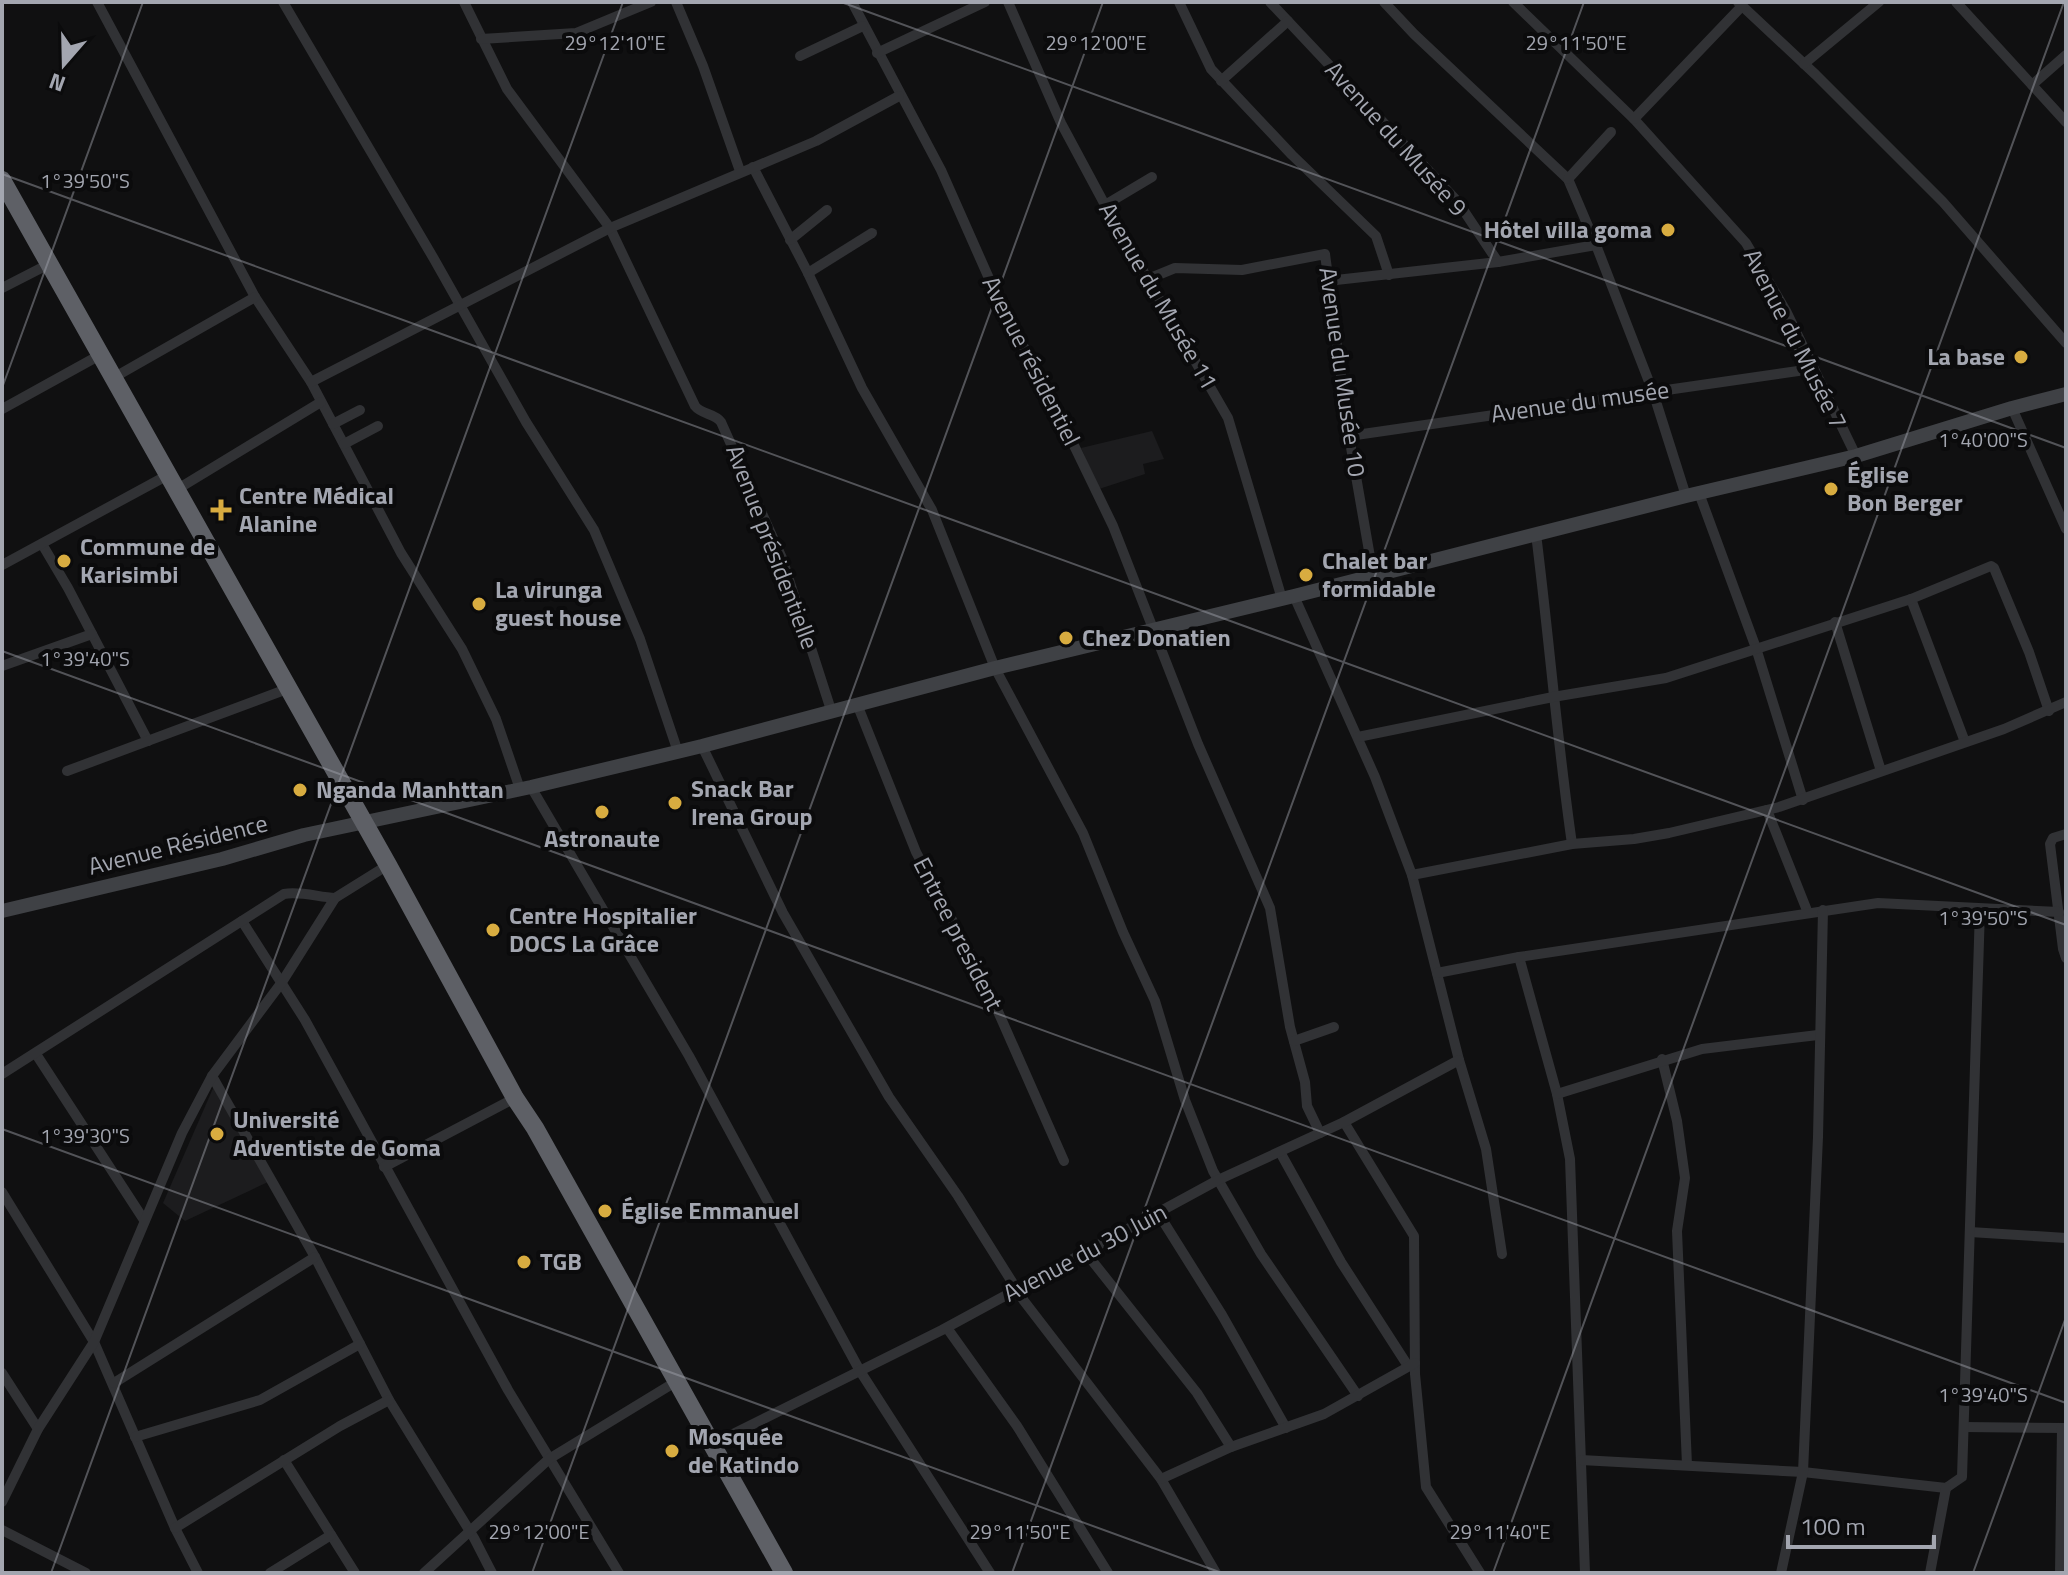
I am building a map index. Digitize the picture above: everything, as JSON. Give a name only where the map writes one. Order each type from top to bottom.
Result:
[{"type":"highway","points":[[2,180],[784,1573]]},
{"type":"street","points":[[97,2],[255,297],[311,382],[401,553],[462,649],[526,788],[689,1056],[860,1371],[990,1573]]},
{"type":"street","points":[[283,2],[526,422],[582,508],[601,544],[640,639],[678,752]]},
{"type":"street","name":"Avenue présidentielle","points":[[464,2],[507,89],[610,228],[695,406],[699,412],[720,419],[782,558],[831,710]]},
{"type":"street","points":[[481,39],[576,33],[651,2]]},
{"type":"street","points":[[676,2],[703,66],[740,171]]},
{"type":"street","name":"Avenue résidentiel","points":[[852,2],[899,96],[941,170],[1007,319],[1037,369],[1113,526],[1152,631],[1270,908],[1294,1041],[1305,1082],[1307,1106],[1320,1133]]},
{"type":"street","points":[[877,53],[985,2]]},
{"type":"street","name":"Avenue du Musée 11","points":[[1008,2],[1061,123],[1228,418],[1288,597],[1358,737],[1412,875],[1489,1163],[1502,1254]]},
{"type":"street","points":[[1179,2],[1211,69],[1292,155],[1376,236],[1389,275]]},
{"type":"street","name":"Avenue du Musée 9","points":[[1270,2],[1458,202],[1498,262]]},
{"type":"street","points":[[1384,2],[1568,179],[1756,648],[1803,800]]},
{"type":"street","name":"Avenue du Musée 7","points":[[1513,2],[1634,119],[1746,243],[1786,311],[1856,456]]},
{"type":"street","points":[[1804,64],[1879,2]]},
{"type":"street","points":[[1956,2],[2066,122]]},
{"type":"street","points":[[1634,119],[1740,4],[1943,202],[2066,343]]},
{"type":"street","points":[[1221,81],[1288,21]]},
{"type":"street","points":[[800,56],[863,26]]},
{"type":"street","points":[[2032,85],[2066,55]]},
{"type":"street","points":[[311,382],[610,228],[843,127],[899,96]]},
{"type":"street","points":[[1568,179],[1611,132]]},
{"type":"street","points":[[753,167],[808,273],[862,388],[932,510],[995,668],[1083,833],[1155,1001],[1185,1100],[1218,1180],[1261,1254],[1358,1396]]},
{"type":"street","points":[[1105,205],[1152,177]]},
{"type":"street","points":[[790,240],[827,210]]},
{"type":"street","points":[[808,273],[872,233]]},
{"type":"street","points":[[1327,281],[1498,262],[1596,245]]},
{"type":"street","name":"Avenue du Musée 10","points":[[1148,279],[1175,268],[1242,270],[1323,253],[1326,256],[1349,436],[1373,574]]},
{"type":"street","points":[[2,288],[49,264]]},
{"type":"street","points":[[113,378],[255,297]]},
{"type":"street","points":[[2,409],[100,355]]},
{"type":"street","name":"Avenue du musée","points":[[1349,436],[1812,369]]},
{"type":"street","name":"Avenue Résidence","points":[[2,911],[222,859],[304,835],[526,788],[702,746],[995,668],[1856,456],[2066,394]]},
{"type":"street","points":[[2,565],[172,483],[321,402]]},
{"type":"street","points":[[2012,408],[2066,529]]},
{"type":"street","points":[[333,424],[360,410]]},
{"type":"street","points":[[344,444],[378,426]]},
{"type":"street","points":[[1536,534],[1572,844]]},
{"type":"street","points":[[42,544],[148,741]]},
{"type":"street","points":[[1358,737],[1553,697],[1666,678],[1911,599],[1993,567],[2029,652],[2049,711]]},
{"type":"street","points":[[1911,599],[1965,742]]},
{"type":"street","points":[[1835,622],[1881,771]]},
{"type":"street","points":[[2,666],[92,634]]},
{"type":"street","points":[[67,771],[287,689]]},
{"type":"street","points":[[1412,875],[1572,844],[1669,833],[1767,810],[1965,742],[2066,702]]},
{"type":"street","name":"Entree president","points":[[857,704],[916,852],[985,982],[1064,1161]]},
{"type":"street","points":[[702,746],[783,913],[889,1097],[958,1196],[1017,1290],[1161,1479],[1216,1573]]},
{"type":"street","points":[[1767,810],[1808,913]]},
{"type":"street","points":[[2066,834],[2053,838],[2050,844],[2066,958]]},
{"type":"street","points":[[2,1502],[38,1429],[94,1342],[182,1133],[212,1076],[282,982],[335,898],[388,865]]},
{"type":"street","points":[[2,1074],[284,894],[293,892],[335,898]]},
{"type":"street","points":[[1437,973],[1519,957],[1878,903],[2059,912]]},
{"type":"street","points":[[1581,1460],[1803,1472],[1946,1488],[1962,1477],[1980,909]]},
{"type":"street","points":[[1781,1573],[1803,1472],[1817,1168],[1823,910]]},
{"type":"street","points":[[242,921],[282,982],[549,1459],[619,1573]]},
{"type":"street","points":[[1519,957],[1565,1124],[1572,1196],[1585,1573]]},
{"type":"street","points":[[1294,1041],[1334,1027]]},
{"type":"street","points":[[1557,1094],[1662,1059],[1743,1042],[1818,1035]]},
{"type":"street","points":[[36,1054],[144,1220]]},
{"type":"street","points":[[1662,1059],[1684,1163],[1685,1188],[1677,1231],[1687,1465]]},
{"type":"street","name":"Avenue du 30 Juin","points":[[711,1445],[947,1328],[1218,1180],[1344,1122],[1459,1060]]},
{"type":"street","points":[[212,1076],[315,1257],[389,1400],[492,1573]]},
{"type":"street","points":[[384,1167],[515,1098]]},
{"type":"street","points":[[1344,1122],[1414,1236],[1412,1365],[1426,1487],[1480,1573]]},
{"type":"street","points":[[1280,1152],[1341,1262],[1412,1365]]},
{"type":"street","points":[[2,1192],[94,1342],[175,1528],[198,1573]]},
{"type":"street","points":[[1158,1213],[1222,1315],[1286,1428]]},
{"type":"street","points":[[1970,1232],[2066,1238]]},
{"type":"street","points":[[1086,1253],[1188,1381],[1231,1447]]},
{"type":"street","points":[[114,1383],[315,1257]]},
{"type":"street","points":[[947,1328],[1017,1426],[1108,1573]]},
{"type":"street","points":[[135,1437],[260,1400],[360,1344]]},
{"type":"street","points":[[1161,1479],[1231,1447],[1324,1414],[1412,1365]]},
{"type":"street","points":[[2,1373],[38,1429]]},
{"type":"street","points":[[424,1573],[549,1459],[677,1381]]},
{"type":"street","points":[[175,1528],[284,1460],[389,1400]]},
{"type":"street","points":[[1964,1427],[2064,1428],[2060,1573]]},
{"type":"street","points":[[284,1460],[355,1573]]},
{"type":"street","points":[[1930,1573],[1946,1488]]},
{"type":"street","points":[[2,1530],[86,1573]]},
{"type":"street","points":[[270,1573],[331,1535]]},
{"type":"shaded area","points":[[1152,431],[1164,459],[1143,464],[1145,474],[1099,489],[1081,448]]},
{"type":"shaded area","name":"Université Adventiste de Goma","points":[[214,1086],[268,1182],[185,1221],[163,1203]]},
{"type":"place","name":"Hôtel villa goma","points":[[1668,230]]},
{"type":"place","name":"La base","points":[[2021,357]]},
{"type":"place","name":"Église Bon Berger","points":[[1831,489]]},
{"type":"place","name":"Centre Médical Alanine","points":[[221,510]]},
{"type":"place","name":"Commune de Karisimbi","points":[[64,561]]},
{"type":"place","name":"Chalet bar formidable","points":[[1306,575]]},
{"type":"place","name":"La virunga guest house","points":[[479,604]]},
{"type":"place","name":"Chez Donatien","points":[[1066,638]]},
{"type":"place","name":"Nganda Manhttan","points":[[300,790]]},
{"type":"place","name":"Snack Bar Irena Group","points":[[675,803]]},
{"type":"place","name":"Astronaute","points":[[602,812]]},
{"type":"place","name":"Centre Hospitalier DOCS La Grâce","points":[[493,930]]},
{"type":"place","name":"Université Adventiste de Goma","points":[[217,1134]]},
{"type":"place","name":"Église Emmanuel","points":[[605,1211]]},
{"type":"place","name":"TGB","points":[[524,1262]]},
{"type":"place","name":"Mosquée de Katindo","points":[[672,1451]]}]
